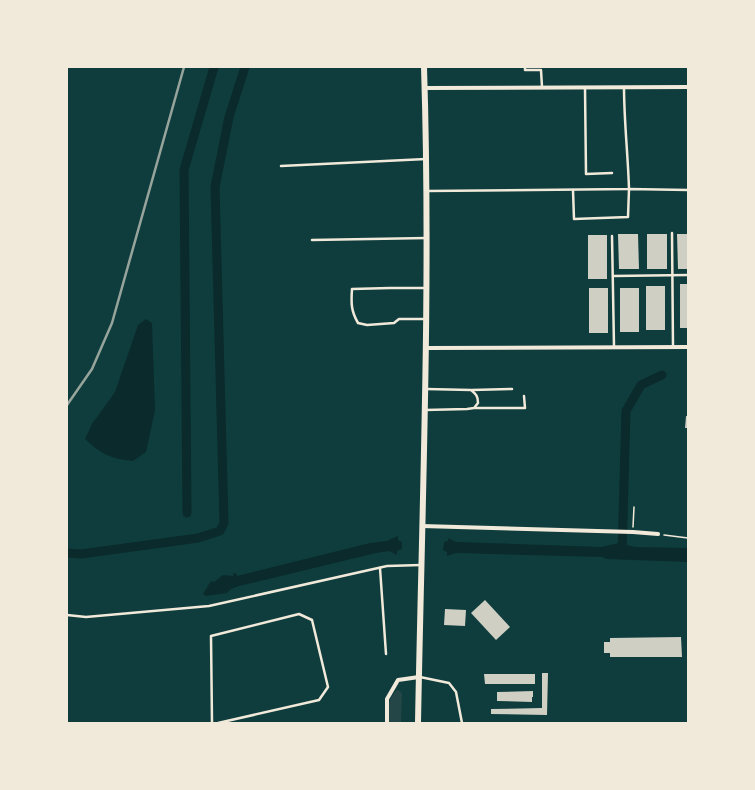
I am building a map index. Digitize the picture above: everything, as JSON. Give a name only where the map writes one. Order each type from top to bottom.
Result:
[{"type":"main road","points":[[418,723],[427,288],[427,159],[424,67]]},
{"type":"street","points":[[425,88],[688,87]]},
{"type":"street","points":[[426,348],[614,346],[688,347]]},
{"type":"street","points":[[422,526],[658,534]]},
{"type":"street","points":[[387,723],[387,699],[398,680],[419,677]]},
{"type":"lane","points":[[525,67],[525,70],[542,70],[542,87]]},
{"type":"lane","points":[[585,87],[586,174],[612,173]]},
{"type":"lane","points":[[572,190],[574,219],[628,217],[629,189],[624,121],[624,87]]},
{"type":"lane","points":[[281,166],[427,159]]},
{"type":"lane","points":[[427,191],[629,189],[688,190]]},
{"type":"lane","points":[[672,233],[673,347]]},
{"type":"lane","points":[[612,236],[614,346]]},
{"type":"lane","points":[[312,240],[427,238]]},
{"type":"lane","points":[[613,276],[688,275]]},
{"type":"lane","points":[[426,319],[399,319],[394,323],[366,325],[358,323],[353,313],[351,299],[352,289],[427,288]]},
{"type":"lane","points":[[425,389],[512,389]]},
{"type":"lane","points":[[471,390],[476,393],[478,398],[478,403],[474,408]]},
{"type":"lane","points":[[425,410],[525,408],[524,396]]},
{"type":"lane","points":[[67,615],[86,617],[209,606],[387,566],[421,565]]},
{"type":"lane","points":[[380,568],[386,654]]},
{"type":"lane","points":[[212,723],[211,636],[299,614],[312,620],[328,687],[319,700],[218,723]]},
{"type":"lane","points":[[419,677],[449,683],[456,692],[462,723]]},
{"type":"path","points":[[633,532],[634,507]]},
{"type":"path","points":[[658,534],[688,538]]},
{"type":"shaded area","points":[[146,319],[152,323],[155,410],[146,452],[133,461],[107,455],[85,439],[92,424],[115,392],[138,325]]},
{"type":"shaded area","points":[[398,536],[398,540],[402,542],[402,549],[397,551],[397,555],[389,551],[376,553],[239,586],[231,589],[227,593],[206,596],[203,594],[211,581],[214,582],[223,575],[233,576],[234,573],[236,573],[237,576],[370,543],[387,541]]},
{"type":"shaded area","points":[[448,538],[456,542],[601,547],[619,543],[635,547],[688,548],[688,562],[607,559],[602,557],[456,553],[447,556],[447,552],[443,550],[444,542],[448,541]]},
{"type":"shaded area","points":[[397,690],[402,694],[401,723],[387,723],[391,697]]},
{"type":"building","points":[[618,234],[638,234],[639,269],[619,269]]},
{"type":"building","points":[[647,234],[667,234],[667,269],[647,269]]},
{"type":"building","points":[[677,234],[688,234],[688,269],[678,269]]},
{"type":"building","points":[[588,235],[607,235],[607,279],[588,279]]},
{"type":"building","points":[[680,284],[688,284],[688,328],[680,328]]},
{"type":"building","points":[[646,286],[665,286],[665,330],[646,330]]},
{"type":"building","points":[[589,288],[608,288],[608,333],[589,333]]},
{"type":"building","points":[[620,288],[639,288],[639,332],[620,332]]},
{"type":"building","points":[[686,416],[688,416],[688,428],[685,428]]},
{"type":"building","points":[[485,600],[510,627],[496,640],[471,613]]},
{"type":"building","points":[[445,609],[466,610],[465,626],[444,625]]},
{"type":"building","points":[[681,637],[682,657],[610,657],[610,653],[604,653],[604,642],[610,642],[610,638]]},
{"type":"building","points":[[542,673],[548,673],[547,715],[491,714],[491,709],[542,708]]},
{"type":"building","points":[[484,674],[535,674],[535,684],[485,684]]},
{"type":"building","points":[[533,691],[532,702],[497,701],[497,692]]},
{"type":"waterway","points":[[187,513],[184,170],[214,67]]},
{"type":"waterway","points":[[67,553],[81,554],[198,538],[220,531],[224,523],[215,187],[229,117],[245,67]]},
{"type":"waterway","points":[[622,554],[626,411],[641,385],[662,375]]},
{"type":"railway","points":[[67,405],[92,369],[112,323],[184,67]]}]
